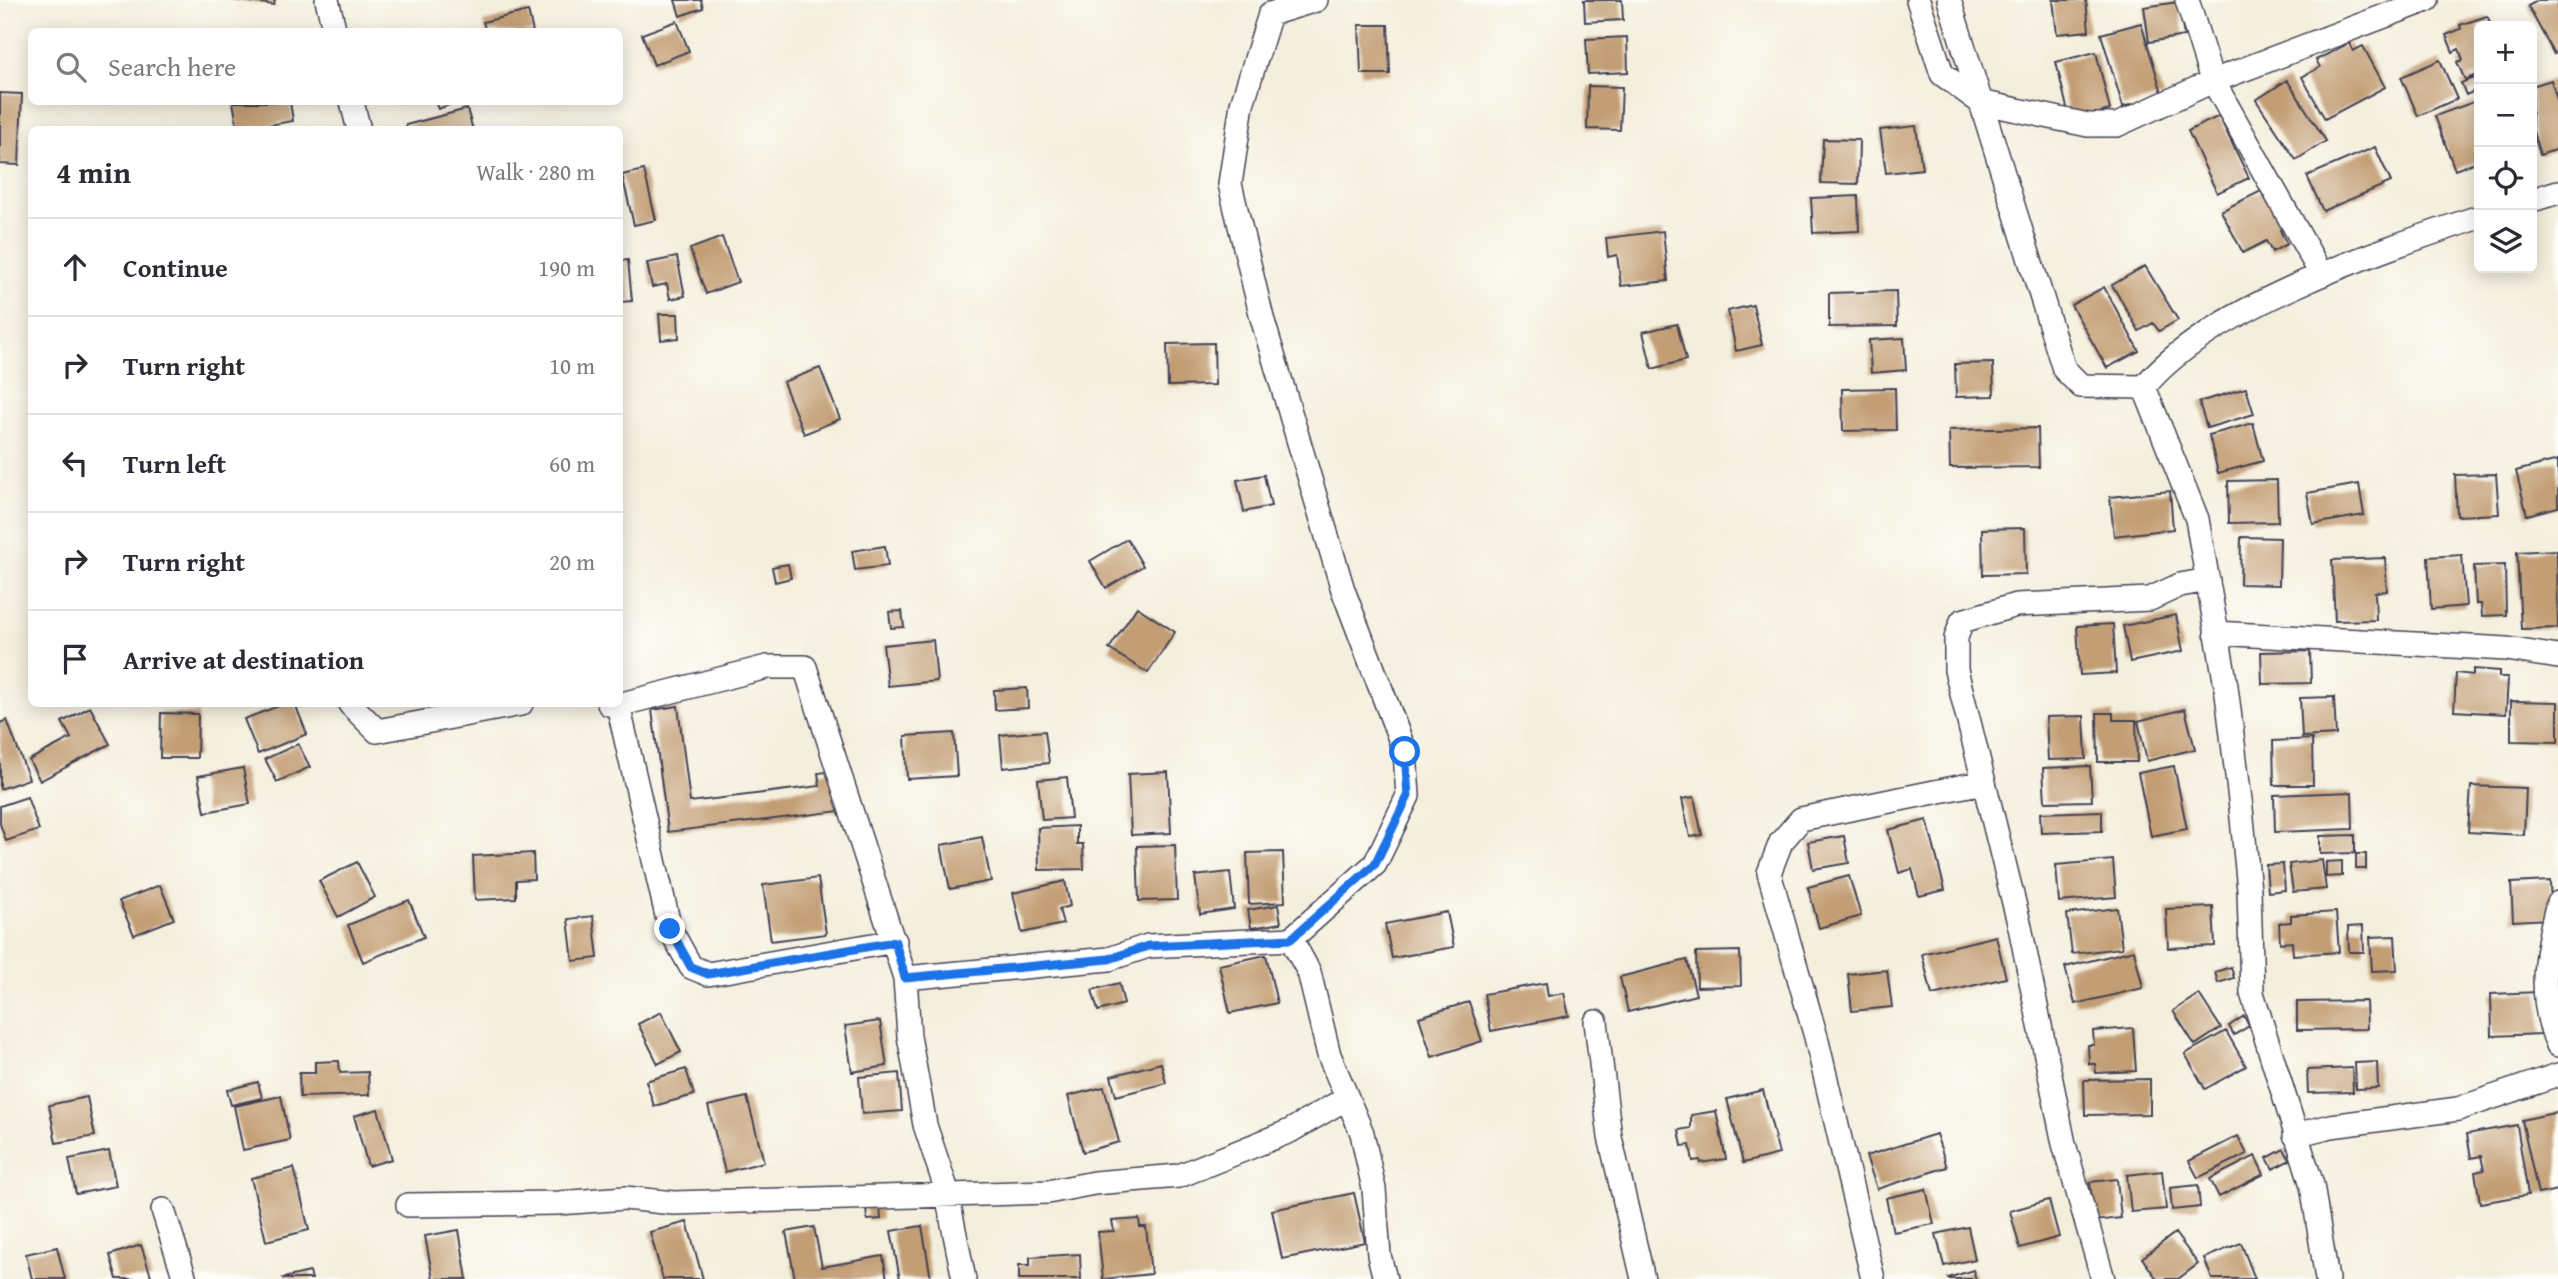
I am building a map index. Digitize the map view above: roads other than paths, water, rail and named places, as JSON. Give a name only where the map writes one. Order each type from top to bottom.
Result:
[{"type":"street","points":[[327,0],[334,28]]},
{"type":"street","points":[[905,978],[1109,959],[1148,946],[1291,939],[1375,864],[1408,796],[1405,752],[1343,590],[1262,318],[1230,184],[1242,104],[1270,15],[1316,0]]},
{"type":"street","points":[[1918,0],[1942,74],[1980,103],[2088,125],[2117,125],[2213,81],[2427,0]]},
{"type":"street","points":[[1949,0],[2064,369],[2081,386],[2144,387]]},
{"type":"street","points":[[2187,0],[2213,81],[2321,274]]},
{"type":"street","points":[[353,105],[358,126]]},
{"type":"street","points":[[2537,198],[2558,192]]},
{"type":"street","points":[[2144,387],[2159,369],[2211,331],[2321,274],[2474,219]]},
{"type":"street","points":[[2144,387],[2197,519],[2226,686],[2243,822],[2249,890],[2252,993],[2312,1185],[2328,1279]]},
{"type":"street","points":[[2103,1279],[2064,1144],[2020,927],[1956,670],[1956,638],[1962,621],[2016,605],[2150,599],[2180,585],[2208,580]]},
{"type":"street","points":[[2216,633],[2507,649],[2558,657]]},
{"type":"street","points":[[623,702],[767,667],[805,667],[905,978],[909,1036],[925,1125],[947,1195],[964,1279]]},
{"type":"street","points":[[353,707],[377,731],[505,707]]},
{"type":"street","points":[[615,707],[670,929],[691,967],[708,974],[895,942]]},
{"type":"street","points":[[1873,1279],[1816,1037],[1769,873],[1781,842],[1801,819],[1984,782]]},
{"type":"street","points":[[2558,903],[2546,948],[2543,975],[2558,1045]]},
{"type":"street","points":[[1291,939],[1309,972],[1329,1055],[1364,1144],[1385,1279]]},
{"type":"street","points":[[1596,1022],[1610,1137],[1643,1279]]},
{"type":"street","points":[[2295,1135],[2331,1126],[2458,1109],[2558,1075]]},
{"type":"street","points":[[408,1205],[559,1203],[625,1198],[674,1203],[1048,1192],[1094,1183],[1179,1176],[1290,1131],[1347,1098]]},
{"type":"street","points":[[163,1210],[185,1279]]}]
